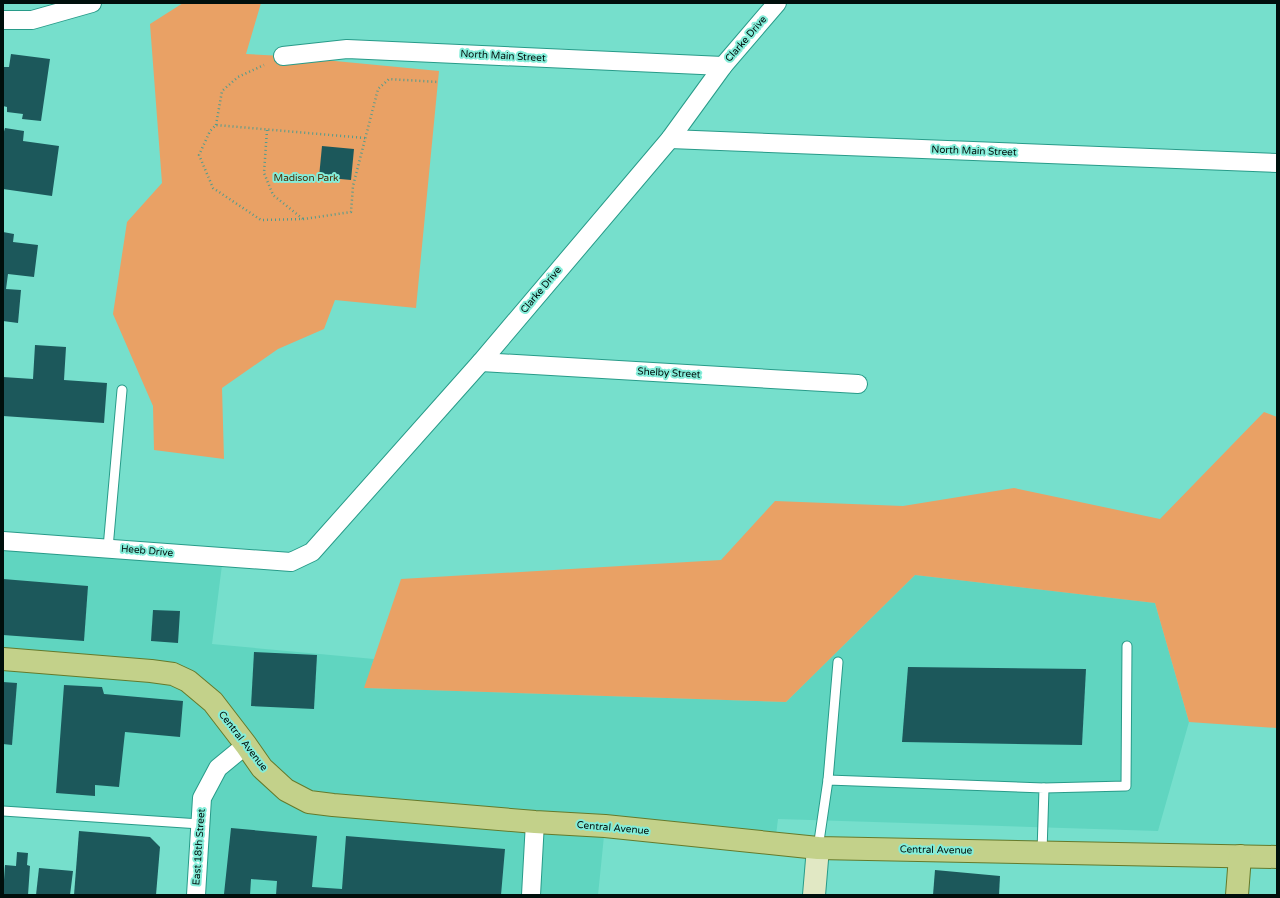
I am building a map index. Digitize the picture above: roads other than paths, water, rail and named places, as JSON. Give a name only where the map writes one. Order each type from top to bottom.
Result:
[{"type":"main road","name":"Central Avenue","points":[[3,659],[151,671],[173,674],[188,681],[213,702],[262,768],[286,790],[309,802],[535,822],[605,826],[818,848],[1277,857]]},
{"type":"main road","points":[[1237,895],[1240,856]]},
{"type":"street","points":[[3,20],[32,20],[92,3]]},
{"type":"street","name":"Clarke Drive","points":[[291,562],[312,552],[481,362],[670,139],[723,66],[777,3]]},
{"type":"street","name":"North Main Street","points":[[283,56],[347,49],[723,66]]},
{"type":"street","name":"North Main Street","points":[[670,139],[1277,164]]},
{"type":"street","name":"Shelby Street","points":[[481,362],[858,384]]},
{"type":"street","name":"Heeb Drive","points":[[3,541],[291,562]]},
{"type":"street","name":"East 18th Street","points":[[196,895],[202,798],[218,768],[246,745]]},
{"type":"street","points":[[531,895],[535,822]]},
{"type":"street","points":[[814,895],[818,848]]},
{"type":"lane","points":[[108,548],[122,390]]},
{"type":"lane","points":[[828,780],[1044,788],[1126,786],[1127,646]]},
{"type":"lane","points":[[818,848],[828,780],[838,662]]},
{"type":"lane","points":[[1042,852],[1044,788]]},
{"type":"lane","points":[[3,811],[200,824]]},
{"type":"park label","name":"Madison Park","points":[[306,178]]}]
